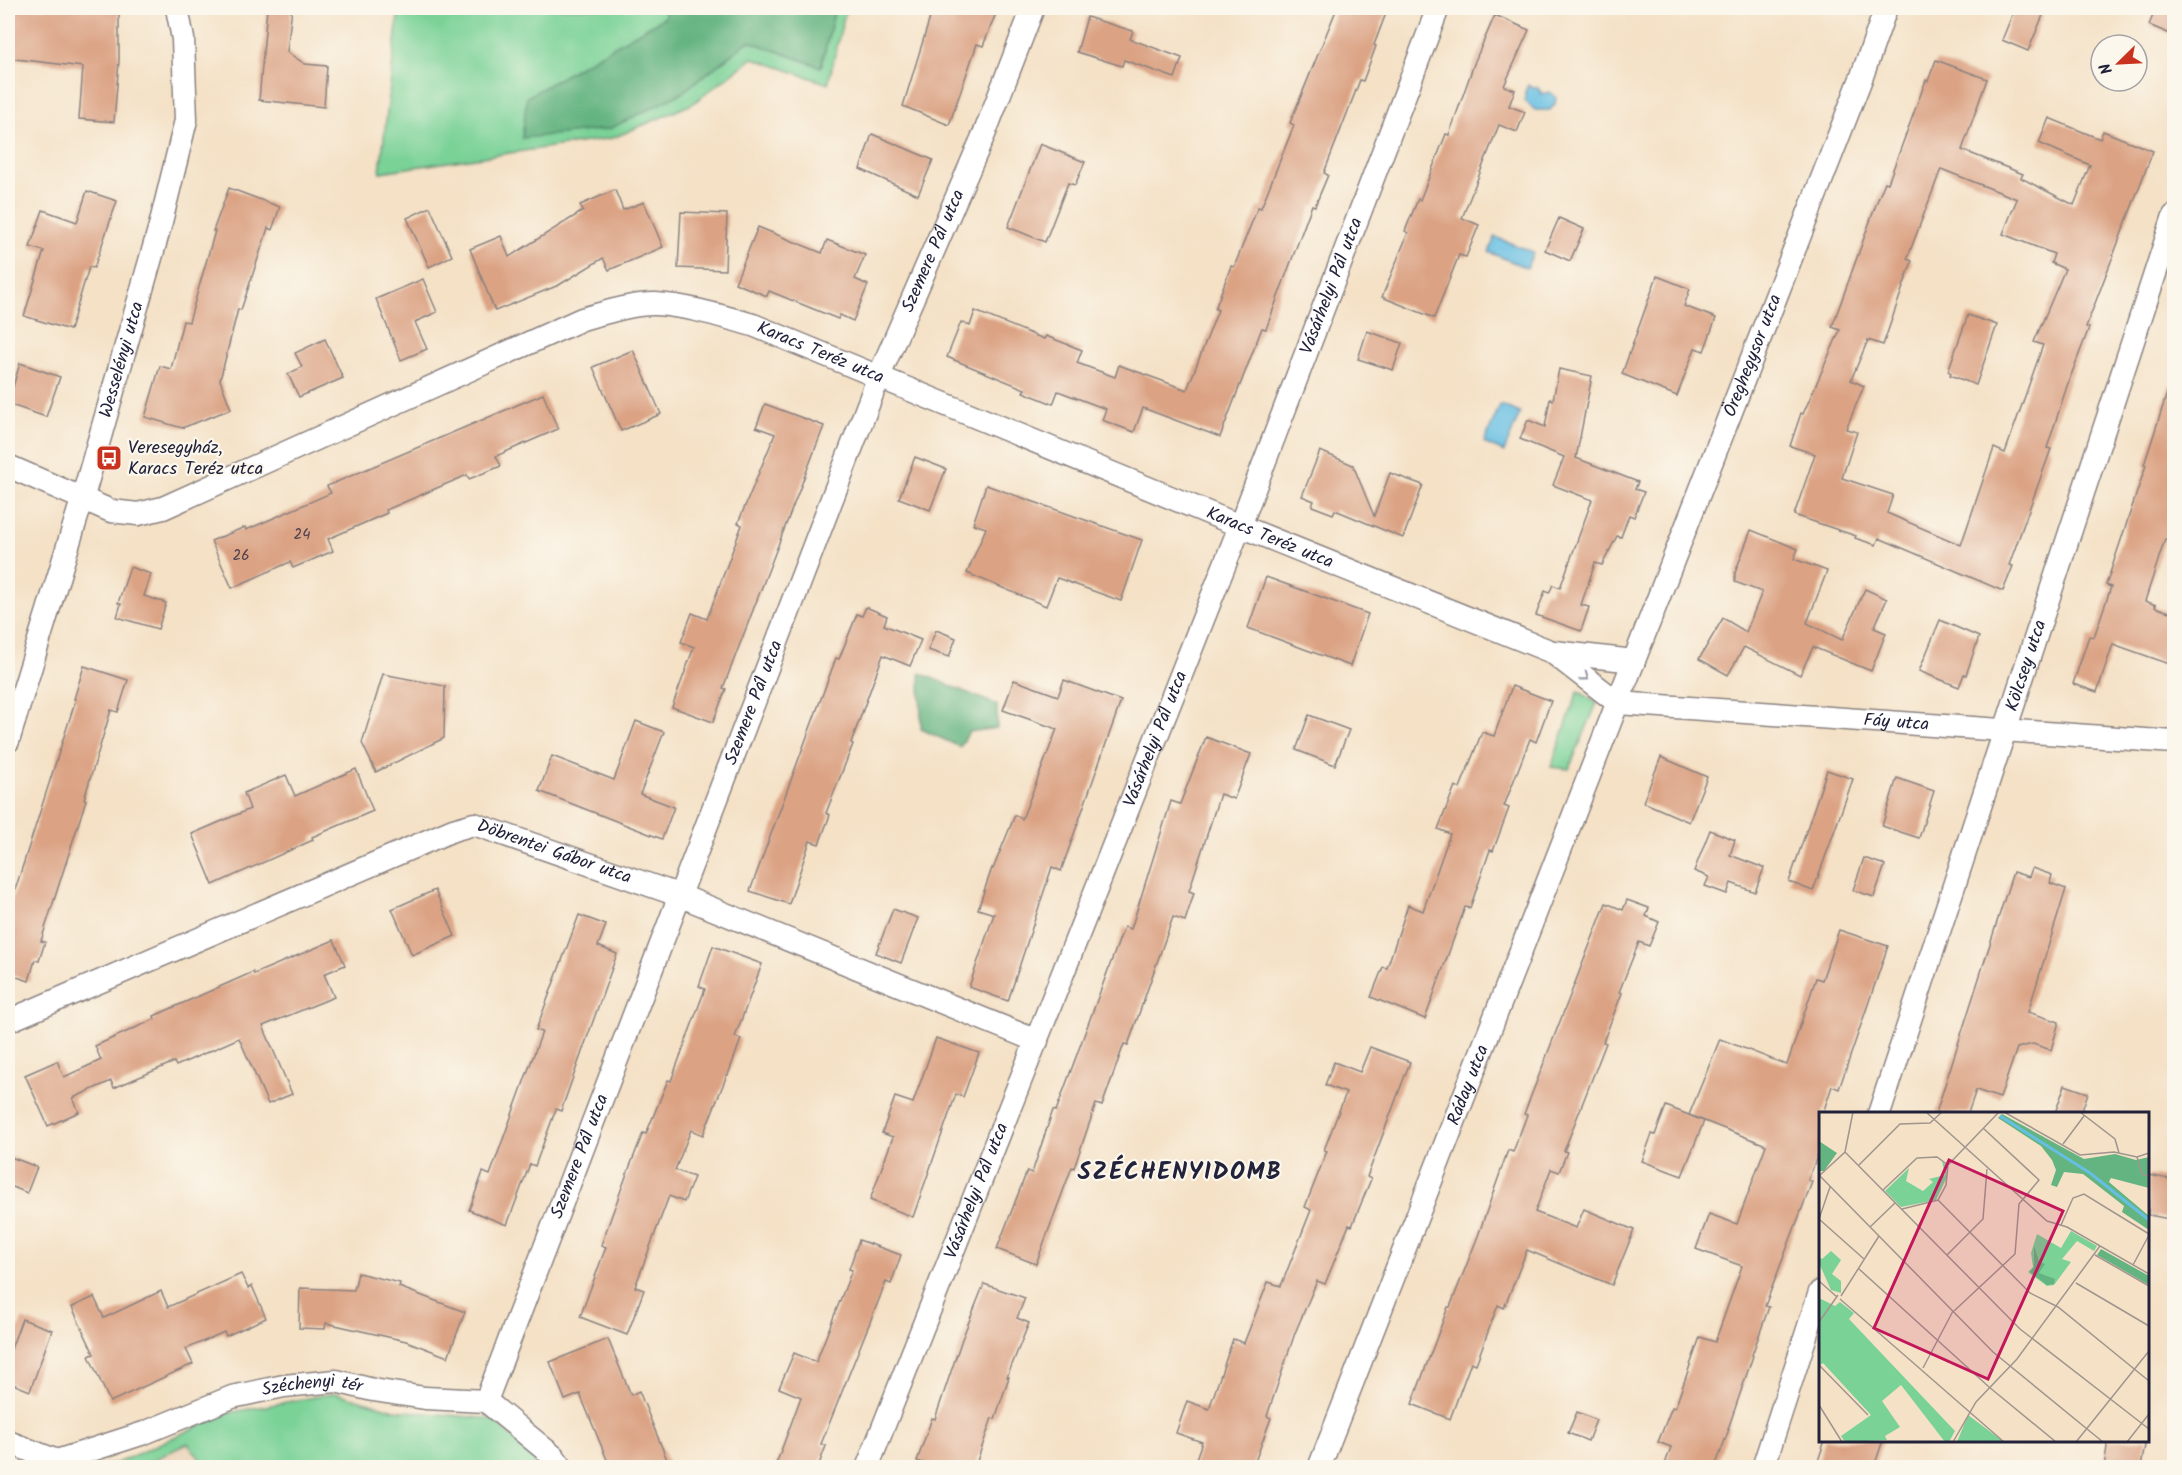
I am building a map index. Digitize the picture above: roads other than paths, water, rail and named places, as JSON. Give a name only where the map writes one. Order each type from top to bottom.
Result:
[{"type":"street","name":"Wesselényi utca","points":[[8,741],[82,500],[160,226],[186,120],[183,39],[177,8]]},
{"type":"street","name":"Szemere Pál utca","points":[[486,1401],[879,376],[985,132],[1033,8]]},
{"type":"street","name":"Vásárhelyi Pál utca","points":[[867,1467],[1240,526],[1438,8]]},
{"type":"street","name":"Öreghegysor utca","points":[[1618,703],[1862,76],[1886,8]]},
{"type":"street","name":"Kölcsey utca","points":[[1879,1112],[2175,216]]},
{"type":"street","name":"Karacs Teréz utca","points":[[8,466],[111,512],[138,514],[162,508],[582,318],[655,304],[705,312],[753,325],[1552,652],[1618,703]]},
{"type":"street","name":"Karacs Teréz utca","points":[[1552,652],[1634,661]]},
{"type":"street","name":"Fáy utca","points":[[1618,703],[2175,742]]},
{"type":"street","name":"Ráday utca","points":[[1319,1467],[1618,703]]},
{"type":"street","name":"Döbrentei Gábor utca","points":[[8,1021],[453,830],[474,824],[681,896],[1037,1041]]},
{"type":"street","points":[[1763,1467],[1819,1298]]},
{"type":"street","name":"Széchenyi tér","points":[[57,1464],[144,1433],[232,1397],[284,1386],[336,1381],[373,1390],[425,1398],[486,1401]]},
{"type":"street","points":[[486,1401],[554,1457],[562,1467]]},
{"type":"street","points":[[8,1442],[57,1464]]},
{"type":"water","points":[[1528,85],[1538,88],[1542,94],[1549,92],[1556,97],[1555,104],[1550,110],[1535,110],[1525,101]]},
{"type":"water","points":[[1495,237],[1533,252],[1527,268],[1489,252]]},
{"type":"water","points":[[1500,405],[1520,413],[1504,452],[1484,443]]},
{"type":"place","name":"Veresegyház, Karacs Teréz utca","points":[[109,458]]},
{"type":"district","name":"SZÉCHENYIDOMB","points":[[1180,1172]]}]
